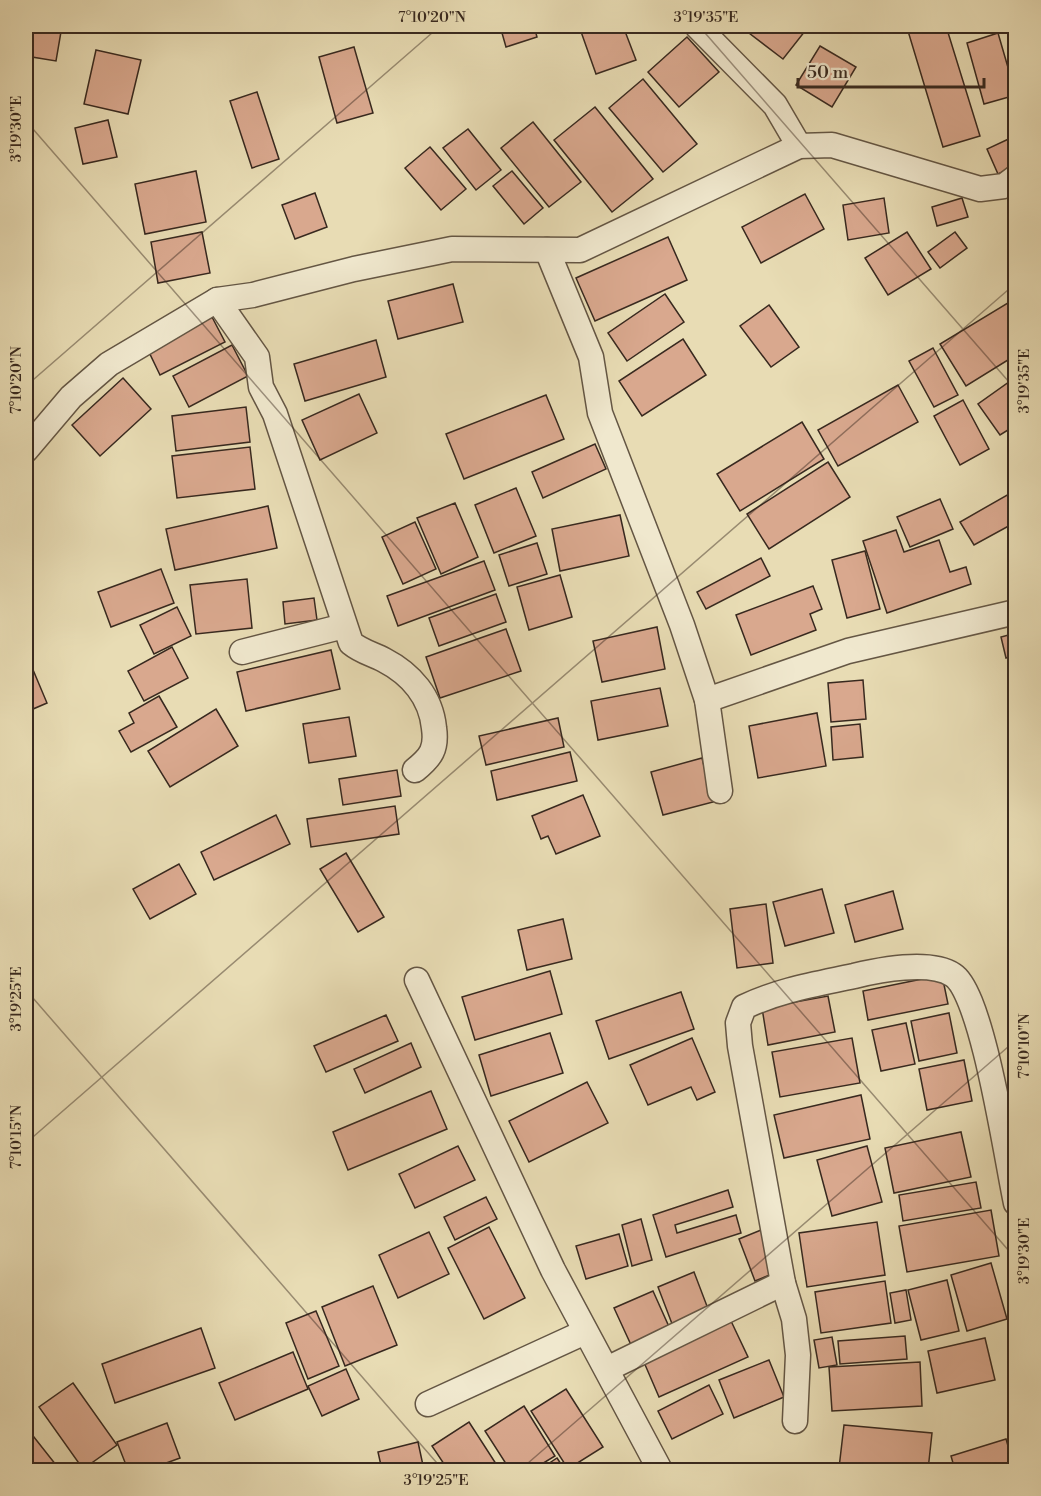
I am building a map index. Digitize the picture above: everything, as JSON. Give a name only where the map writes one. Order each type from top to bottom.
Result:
[{"type":"street","points":[[697,26],[775,105],[799,146]]},
{"type":"street","points":[[26,450],[71,397],[109,364],[217,300],[253,295],[452,249],[580,250],[799,146],[832,145],[980,189],[1004,186],[1014,181]]},
{"type":"street","points":[[547,250],[591,357],[600,413],[682,626],[706,700],[720,791]]},
{"type":"street","points":[[217,300],[257,357],[261,387],[275,414],[316,529],[351,643],[362,652],[397,668],[418,687],[429,703],[436,745],[431,757],[415,770]]},
{"type":"street","points":[[706,700],[848,651],[1016,612]]},
{"type":"street","points":[[242,652],[344,626]]},
{"type":"street","points":[[795,1421],[798,1355],[794,1319],[783,1283],[740,1046],[738,1023],[744,1007],[768,995],[869,972],[925,966],[954,975],[971,1000],[983,1040],[1016,1203]]},
{"type":"street","points":[[417,980],[585,1332],[660,1470]]},
{"type":"street","points":[[606,1369],[783,1283]]},
{"type":"street","points":[[428,1404],[585,1332]]},
{"type":"building","points":[[26,26],[62,26],[56,61],[26,56]]},
{"type":"building","points":[[500,26],[534,26],[537,37],[506,47]]},
{"type":"building","points":[[579,26],[623,26],[636,60],[596,74]]},
{"type":"building","points":[[749,26],[809,26],[783,59],[745,30]]},
{"type":"building","points":[[923,26],[946,26],[980,136],[943,147],[908,31]]},
{"type":"building","points":[[998,33],[1016,95],[984,104],[967,43]]},
{"type":"building","points":[[687,37],[719,72],[679,107],[648,72]]},
{"type":"building","points":[[820,46],[856,67],[832,107],[796,85]]},
{"type":"building","points":[[354,47],[373,113],[337,123],[319,57]]},
{"type":"building","points":[[96,50],[141,60],[128,114],[84,104]]},
{"type":"building","points":[[643,79],[697,144],[663,172],[609,108]]},
{"type":"building","points":[[257,92],[279,159],[252,168],[230,101]]},
{"type":"building","points":[[595,107],[653,179],[612,212],[554,140]]},
{"type":"building","points":[[108,120],[117,157],[83,164],[75,128]]},
{"type":"building","points":[[533,122],[581,182],[549,207],[501,148]]},
{"type":"building","points":[[468,129],[501,170],[476,190],[443,148]]},
{"type":"building","points":[[1015,136],[1016,166],[998,174],[987,149]]},
{"type":"building","points":[[430,147],[466,189],[441,210],[405,168]]},
{"type":"building","points":[[196,171],[206,222],[145,234],[135,184]]},
{"type":"building","points":[[512,171],[543,208],[524,224],[493,186]]},
{"type":"building","points":[[315,193],[327,227],[295,239],[282,205]]},
{"type":"building","points":[[805,194],[824,229],[761,263],[742,227]]},
{"type":"building","points":[[884,198],[889,233],[848,240],[843,205]]},
{"type":"building","points":[[962,198],[968,217],[937,226],[932,207]]},
{"type":"building","points":[[202,232],[210,273],[158,283],[151,242]]},
{"type":"building","points":[[907,232],[931,269],[888,295],[865,258]]},
{"type":"building","points":[[955,232],[967,248],[940,268],[928,252]]},
{"type":"building","points":[[668,237],[687,280],[595,321],[576,278]]},
{"type":"building","points":[[453,284],[463,322],[398,339],[388,301]]},
{"type":"building","points":[[665,294],[684,322],[627,361],[608,333]]},
{"type":"building","points":[[1016,298],[1016,355],[966,386],[940,344]]},
{"type":"building","points":[[769,305],[799,347],[771,367],[740,326]]},
{"type":"building","points":[[212,317],[225,342],[160,375],[148,350]]},
{"type":"building","points":[[683,339],[706,375],[642,416],[619,381]]},
{"type":"building","points":[[376,340],[386,377],[305,401],[294,364]]},
{"type":"building","points":[[232,345],[248,376],[189,407],[173,376]]},
{"type":"building","points":[[933,348],[958,395],[934,407],[909,361]]},
{"type":"building","points":[[1016,377],[1016,425],[1000,435],[978,404]]},
{"type":"building","points":[[123,378],[151,409],[100,456],[72,425]]},
{"type":"building","points":[[898,385],[918,422],[838,466],[818,430]]},
{"type":"building","points":[[359,394],[377,433],[320,460],[302,420]]},
{"type":"building","points":[[546,395],[564,439],[464,479],[446,434]]},
{"type":"building","points":[[963,400],[989,449],[960,465],[934,416]]},
{"type":"building","points":[[246,407],[250,442],[176,451],[172,416]]},
{"type":"building","points":[[802,422],[824,459],[740,511],[717,474]]},
{"type":"building","points":[[595,444],[606,469],[543,498],[532,472]]},
{"type":"building","points":[[250,447],[255,489],[177,498],[172,456]]},
{"type":"building","points":[[828,462],[850,497],[769,549],[747,514]]},
{"type":"building","points":[[516,488],[536,536],[494,553],[475,505]]},
{"type":"building","points":[[1016,490],[1016,522],[974,545],[960,522]]},
{"type":"building","points":[[940,499],[953,529],[910,547],[897,517]]},
{"type":"building","points":[[455,503],[478,557],[441,574],[417,518]]},
{"type":"building","points":[[268,506],[277,548],[175,570],[166,529]]},
{"type":"building","points":[[620,515],[629,556],[560,571],[552,529]]},
{"type":"building","points":[[415,522],[436,569],[403,584],[382,537]]},
{"type":"building","points":[[896,530],[904,552],[939,540],[950,572],[966,567],[971,584],[887,613],[863,541]]},
{"type":"building","points":[[537,543],[547,574],[509,586],[499,555]]},
{"type":"building","points":[[865,551],[880,609],[847,618],[832,560]]},
{"type":"building","points":[[761,558],[770,576],[706,609],[697,592]]},
{"type":"building","points":[[484,561],[495,590],[398,626],[387,596]]},
{"type":"building","points":[[161,569],[174,603],[111,627],[98,592]]},
{"type":"building","points":[[560,575],[572,617],[529,630],[517,587]]},
{"type":"building","points":[[247,579],[252,628],[196,634],[190,585]]},
{"type":"building","points":[[813,586],[822,609],[810,614],[816,630],[751,655],[736,615]]},
{"type":"building","points":[[496,594],[506,622],[439,646],[429,618]]},
{"type":"building","points":[[314,598],[317,620],[285,624],[283,602]]},
{"type":"building","points":[[177,607],[191,636],[154,654],[140,625]]},
{"type":"building","points":[[657,627],[665,669],[602,682],[593,641]]},
{"type":"building","points":[[506,629],[521,671],[440,698],[426,657]]},
{"type":"building","points":[[1016,633],[1016,655],[1006,658],[1001,637]]},
{"type":"building","points":[[172,647],[188,678],[144,701],[128,671]]},
{"type":"building","points":[[331,650],[340,689],[246,711],[237,672]]},
{"type":"building","points":[[31,665],[47,703],[26,712],[26,667]]},
{"type":"building","points":[[863,680],[866,719],[831,722],[828,683]]},
{"type":"building","points":[[660,688],[668,726],[598,740],[591,701]]},
{"type":"building","points":[[159,696],[177,727],[131,752],[119,731],[134,723],[129,713]]},
{"type":"building","points":[[216,709],[238,746],[170,787],[148,751]]},
{"type":"building","points":[[817,713],[826,766],[758,778],[749,726]]},
{"type":"building","points":[[349,717],[356,756],[309,763],[303,724]]},
{"type":"building","points":[[558,718],[564,747],[486,765],[479,736]]},
{"type":"building","points":[[860,724],[863,757],[833,760],[831,727]]},
{"type":"building","points":[[570,752],[577,781],[497,800],[491,771]]},
{"type":"building","points":[[702,758],[713,802],[663,815],[651,772]]},
{"type":"building","points":[[397,770],[401,796],[343,805],[339,779]]},
{"type":"building","points":[[583,795],[600,836],[556,854],[548,836],[541,839],[532,816]]},
{"type":"building","points":[[395,806],[399,834],[311,847],[307,819]]},
{"type":"building","points":[[276,815],[290,844],[214,880],[201,852]]},
{"type":"building","points":[[346,853],[384,917],[358,932],[320,869]]},
{"type":"building","points":[[179,864],[196,894],[150,919],[133,889]]},
{"type":"building","points":[[822,889],[834,933],[785,946],[773,902]]},
{"type":"building","points":[[893,891],[903,929],[855,942],[845,905]]},
{"type":"building","points":[[766,904],[773,963],[737,968],[730,909]]},
{"type":"building","points":[[563,919],[572,959],[527,970],[518,930]]},
{"type":"building","points":[[550,971],[562,1014],[475,1040],[462,997]]},
{"type":"building","points":[[942,975],[948,1004],[868,1020],[863,991]]},
{"type":"building","points":[[681,992],[694,1029],[609,1059],[596,1021]]},
{"type":"building","points":[[828,996],[835,1032],[768,1045],[762,1008]]},
{"type":"building","points":[[949,1013],[957,1053],[919,1061],[911,1021]]},
{"type":"building","points":[[386,1015],[398,1041],[326,1072],[314,1046]]},
{"type":"building","points":[[906,1023],[915,1064],[881,1071],[872,1030]]},
{"type":"building","points":[[550,1033],[563,1073],[491,1096],[479,1055]]},
{"type":"building","points":[[692,1038],[715,1092],[697,1100],[691,1087],[648,1105],[630,1065]]},
{"type":"building","points":[[852,1038],[860,1083],[780,1097],[772,1052]]},
{"type":"building","points":[[411,1043],[421,1067],[365,1093],[354,1069]]},
{"type":"building","points":[[964,1060],[972,1101],[927,1110],[919,1069]]},
{"type":"building","points":[[587,1082],[608,1123],[529,1162],[509,1121]]},
{"type":"building","points":[[431,1091],[447,1129],[348,1170],[333,1132]]},
{"type":"building","points":[[861,1095],[870,1139],[784,1158],[774,1115]]},
{"type":"building","points":[[961,1132],[971,1177],[894,1193],[885,1148]]},
{"type":"building","points":[[458,1146],[475,1180],[415,1208],[399,1174]]},
{"type":"building","points":[[867,1146],[882,1202],[832,1216],[817,1160]]},
{"type":"building","points":[[976,1182],[981,1208],[903,1221],[899,1195]]},
{"type":"building","points":[[728,1190],[733,1207],[675,1225],[677,1233],[736,1215],[741,1233],[666,1257],[653,1215]]},
{"type":"building","points":[[486,1197],[497,1219],[455,1240],[444,1217]]},
{"type":"building","points":[[991,1210],[999,1256],[907,1272],[899,1226]]},
{"type":"building","points":[[641,1219],[652,1260],[632,1266],[622,1225]]},
{"type":"building","points":[[877,1222],[885,1275],[807,1287],[799,1233]]},
{"type":"building","points":[[489,1227],[525,1298],[484,1319],[448,1248]]},
{"type":"building","points":[[761,1230],[777,1272],[755,1281],[739,1239]]},
{"type":"building","points":[[429,1232],[449,1274],[398,1298],[379,1255]]},
{"type":"building","points":[[619,1234],[628,1266],[586,1279],[576,1246]]},
{"type":"building","points":[[991,1263],[1007,1319],[967,1331],[951,1275]]},
{"type":"building","points":[[694,1272],[710,1314],[674,1329],[658,1287]]},
{"type":"building","points":[[947,1280],[959,1331],[921,1340],[908,1290]]},
{"type":"building","points":[[885,1281],[891,1323],[821,1333],[815,1292]]},
{"type":"building","points":[[373,1286],[397,1345],[345,1366],[322,1307]]},
{"type":"building","points":[[906,1290],[911,1320],[895,1323],[890,1293]]},
{"type":"building","points":[[653,1291],[670,1329],[632,1347],[614,1308]]},
{"type":"building","points":[[316,1311],[339,1366],[308,1379],[286,1323]]},
{"type":"building","points":[[731,1321],[748,1357],[659,1397],[643,1360]]},
{"type":"building","points":[[201,1328],[215,1368],[115,1403],[102,1364]]},
{"type":"building","points":[[905,1336],[907,1359],[840,1364],[838,1341]]},
{"type":"building","points":[[832,1337],[837,1365],[819,1368],[814,1340]]},
{"type":"building","points":[[985,1338],[995,1380],[937,1393],[928,1351]]},
{"type":"building","points":[[293,1352],[308,1389],[235,1420],[219,1383]]},
{"type":"building","points":[[769,1360],[784,1397],[734,1418],[719,1380]]},
{"type":"building","points":[[920,1362],[922,1406],[832,1411],[829,1367]]},
{"type":"building","points":[[346,1369],[359,1399],[322,1416],[308,1386]]},
{"type":"building","points":[[73,1383],[117,1445],[83,1469],[39,1407]]},
{"type":"building","points":[[709,1385],[723,1414],[672,1439],[658,1411]]},
{"type":"building","points":[[566,1389],[603,1447],[568,1469],[531,1411]]},
{"type":"building","points":[[524,1406],[555,1456],[532,1470],[510,1470],[485,1431]]},
{"type":"building","points":[[469,1422],[500,1470],[448,1470],[432,1446]]},
{"type":"building","points":[[167,1423],[180,1458],[147,1470],[128,1470],[117,1442]]},
{"type":"building","points":[[844,1425],[932,1433],[928,1470],[839,1468]]},
{"type":"building","points":[[26,1427],[60,1470],[26,1470]]},
{"type":"building","points":[[1006,1439],[1015,1470],[955,1470],[951,1456]]},
{"type":"building","points":[[418,1442],[424,1470],[382,1470],[378,1452]]},
{"type":"building","points":[[557,1458],[565,1470],[539,1470]]}]
